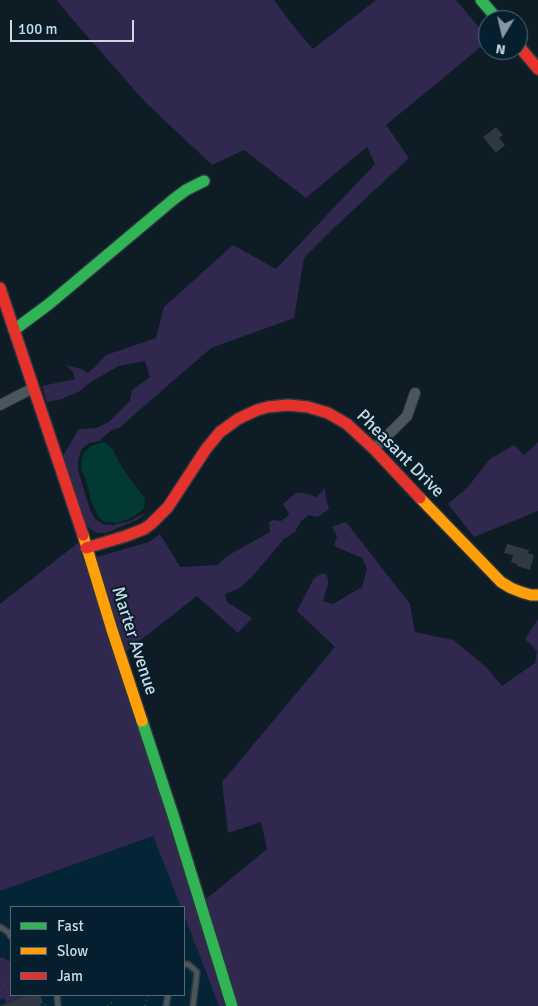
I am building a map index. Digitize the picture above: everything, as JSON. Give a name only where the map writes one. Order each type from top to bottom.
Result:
[{"type":"street","points":[[482,0],[490,10]]},
{"type":"street","points":[[528,58],[538,70]]},
{"type":"street","points":[[14,330],[49,304],[174,199],[204,181]]},
{"type":"street","name":"Marter Avenue","points":[[0,288],[173,815],[232,1006]]},
{"type":"street","points":[[0,405],[34,388]]},
{"type":"street","points":[[374,449],[407,416],[415,393]]},
{"type":"street","name":"Pheasant Drive","points":[[86,548],[126,536],[152,524],[168,507],[206,449],[220,432],[238,419],[268,407],[288,405],[308,407],[333,416],[356,431],[501,582],[521,592],[538,595]]},
{"type":"lane","points":[[0,927],[10,935]]},
{"type":"lane","points":[[185,965],[188,964],[197,972],[193,1006]]},
{"type":"path","points":[[0,990],[10,981]]},
{"type":"path","points":[[109,1006],[117,996]]},
{"type":"path","points":[[40,1006],[58,1004]]},
{"type":"shaded area","points":[[57,0],[274,0],[313,49],[376,0],[456,0],[478,26],[478,49],[386,125],[409,158],[304,258],[294,318],[211,348],[119,428],[112,430],[100,441],[89,443],[81,450],[78,470],[90,510],[95,519],[103,524],[113,525],[129,521],[147,512],[139,519],[106,533],[97,533],[90,529],[82,518],[62,459],[79,429],[96,428],[109,422],[130,401],[132,390],[150,377],[145,361],[119,366],[89,383],[80,391],[62,399],[47,402],[42,386],[75,379],[73,372],[66,365],[88,373],[106,355],[156,338],[164,307],[233,245],[276,269],[375,164],[367,147],[306,198],[244,150],[212,165],[145,102]]},
{"type":"shaded area","points":[[104,442],[112,448],[123,469],[145,499],[144,508],[139,513],[117,523],[105,522],[99,518],[91,501],[81,468],[84,453],[91,446]]},
{"type":"shaded area","points":[[538,442],[538,511],[474,537],[448,504],[467,488],[490,459],[514,445],[524,455]]},
{"type":"shaded area","points":[[325,488],[329,509],[318,517],[309,515],[301,521],[295,532],[284,539],[251,578],[238,589],[225,594],[227,602],[252,618],[238,633],[197,596],[120,656],[200,904],[267,849],[261,822],[228,833],[222,782],[335,647],[297,611],[314,578],[321,574],[326,574],[328,579],[323,601],[333,604],[362,587],[367,569],[362,558],[334,546],[337,536],[332,527],[346,522],[410,604],[415,632],[453,640],[486,667],[502,686],[535,663],[537,651],[525,639],[538,619],[538,1006],[219,1006],[185,918],[185,906],[181,906],[153,836],[0,891],[0,604],[79,542],[83,561],[149,542],[160,534],[180,567],[218,565],[227,556],[270,532],[269,522],[273,520],[281,521],[287,517],[289,513],[283,504],[296,493],[317,497]]},
{"type":"shaded area","points":[[153,836],[181,906],[10,906],[10,996],[185,996],[185,918],[219,1006],[0,1006],[0,891]]},
{"type":"shaded area","points":[[2,957],[10,961],[10,996],[24,996],[6,1003],[4,998],[0,1000],[0,958]]},
{"type":"building","points":[[496,127],[503,135],[499,138],[505,145],[496,153],[483,137]]},
{"type":"building","points":[[507,544],[529,550],[528,553],[534,555],[530,570],[511,562],[513,555],[504,553]]},
{"type":"building","points":[[25,996],[40,996],[43,1003],[40,1006],[0,1006]]},
{"type":"traffic: fast","points":[[481,0],[490,10]]},
{"type":"traffic: fast","points":[[14,330],[49,304],[174,199],[186,190],[204,181]]},
{"type":"traffic: fast","points":[[142,721],[232,1006]]},
{"type":"traffic: slow","points":[[420,498],[501,582],[521,592],[538,595]]},
{"type":"traffic: slow","points":[[83,535],[142,721]]},
{"type":"traffic: jam","points":[[528,57],[538,69]]},
{"type":"traffic: jam","points":[[0,288],[83,535]]},
{"type":"traffic: jam","points":[[86,548],[126,536],[151,524],[168,507],[206,449],[220,432],[238,419],[268,407],[288,405],[308,407],[328,413],[347,424],[374,449],[420,498]]}]
